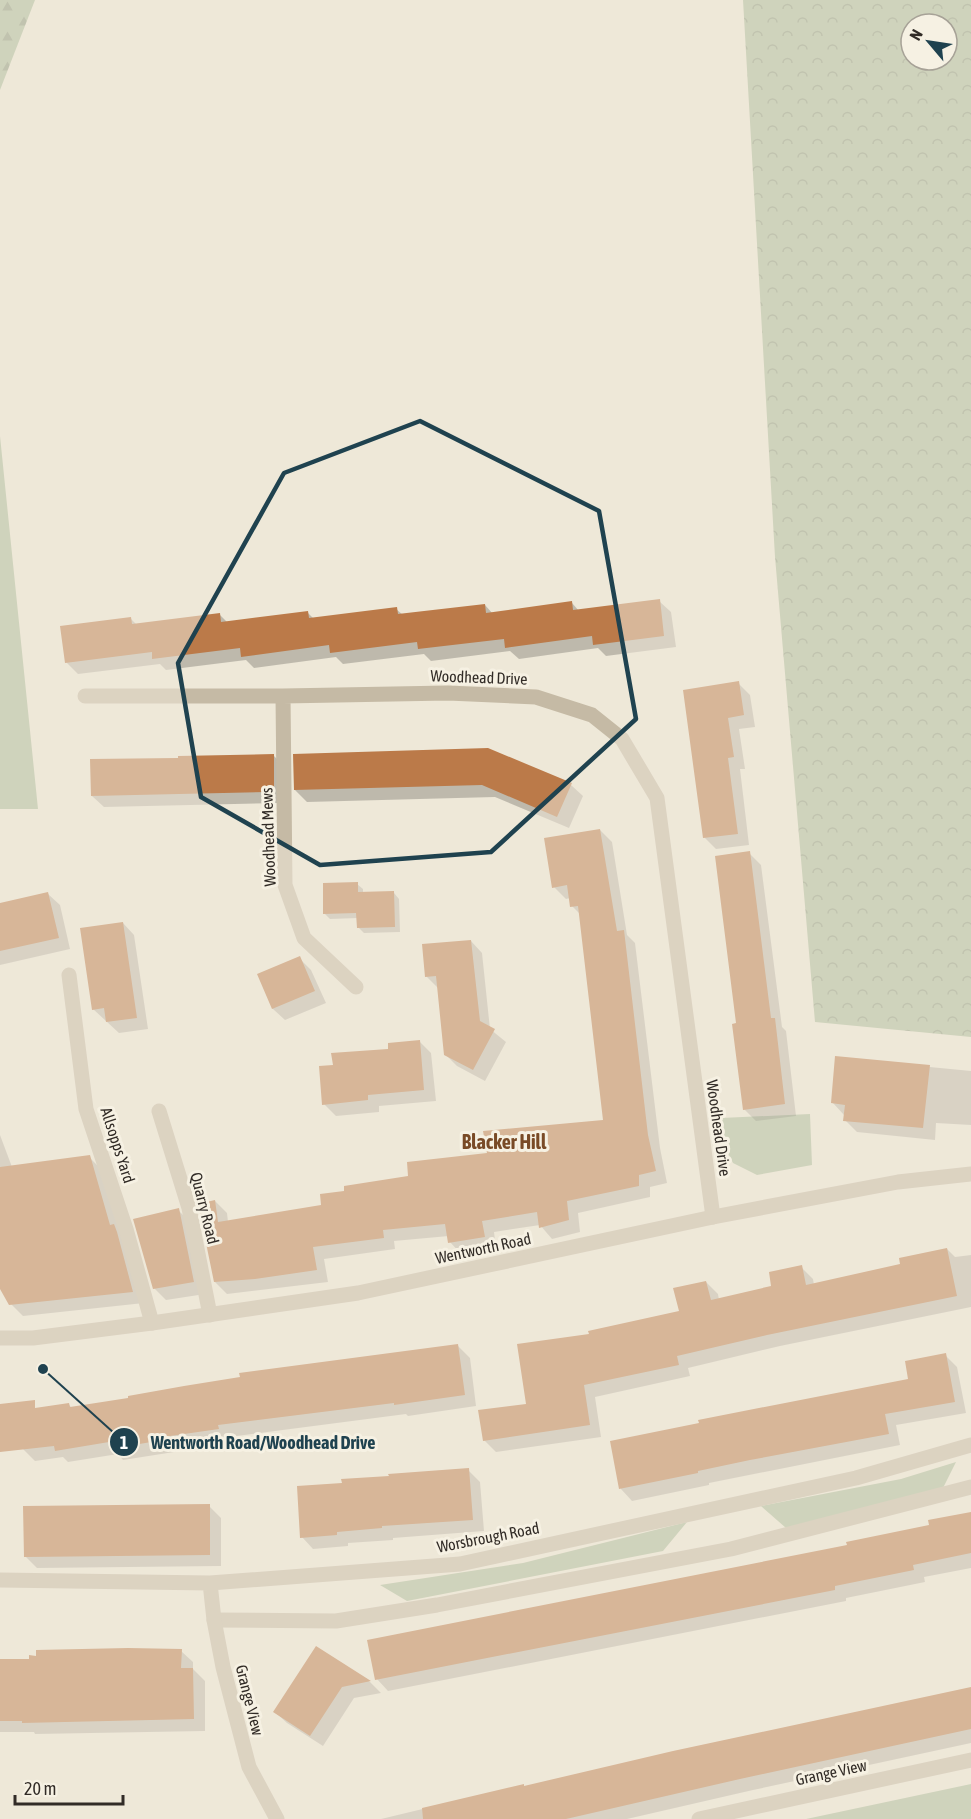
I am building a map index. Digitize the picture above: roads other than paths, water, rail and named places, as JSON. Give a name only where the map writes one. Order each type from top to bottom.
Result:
[{"type":"street","name":"Woodhead Drive","points":[[85,696],[448,693],[536,697],[592,715],[622,739],[657,798],[713,1217]]},
{"type":"street","name":"Woodhead Mews","points":[[283,696],[285,885],[304,938],[356,987]]},
{"type":"street","name":"Allsopps Yard","points":[[69,975],[86,1108],[126,1229],[152,1323]]},
{"type":"street","name":"Quarry Road","points":[[159,1111],[189,1208],[210,1315]]},
{"type":"street","name":"Wentworth Road","points":[[1,1336],[33,1338],[357,1293],[713,1217],[898,1182],[971,1174]]},
{"type":"street","name":"Worsbrough Road","points":[[0,1580],[210,1583],[460,1564],[856,1478],[971,1445]]},
{"type":"street","points":[[214,1620],[336,1621],[437,1605],[731,1550],[971,1487]]},
{"type":"street","name":"Grange View","points":[[210,1583],[223,1667],[249,1767],[277,1819]]},
{"type":"street","name":"Grange View","points":[[699,1819],[971,1760]]},
{"type":"place","name":"Wentworth Road/Woodhead Drive","points":[[43,1369]]},
{"type":"district","name":"Blacker Hill","points":[[504,1141]]}]
